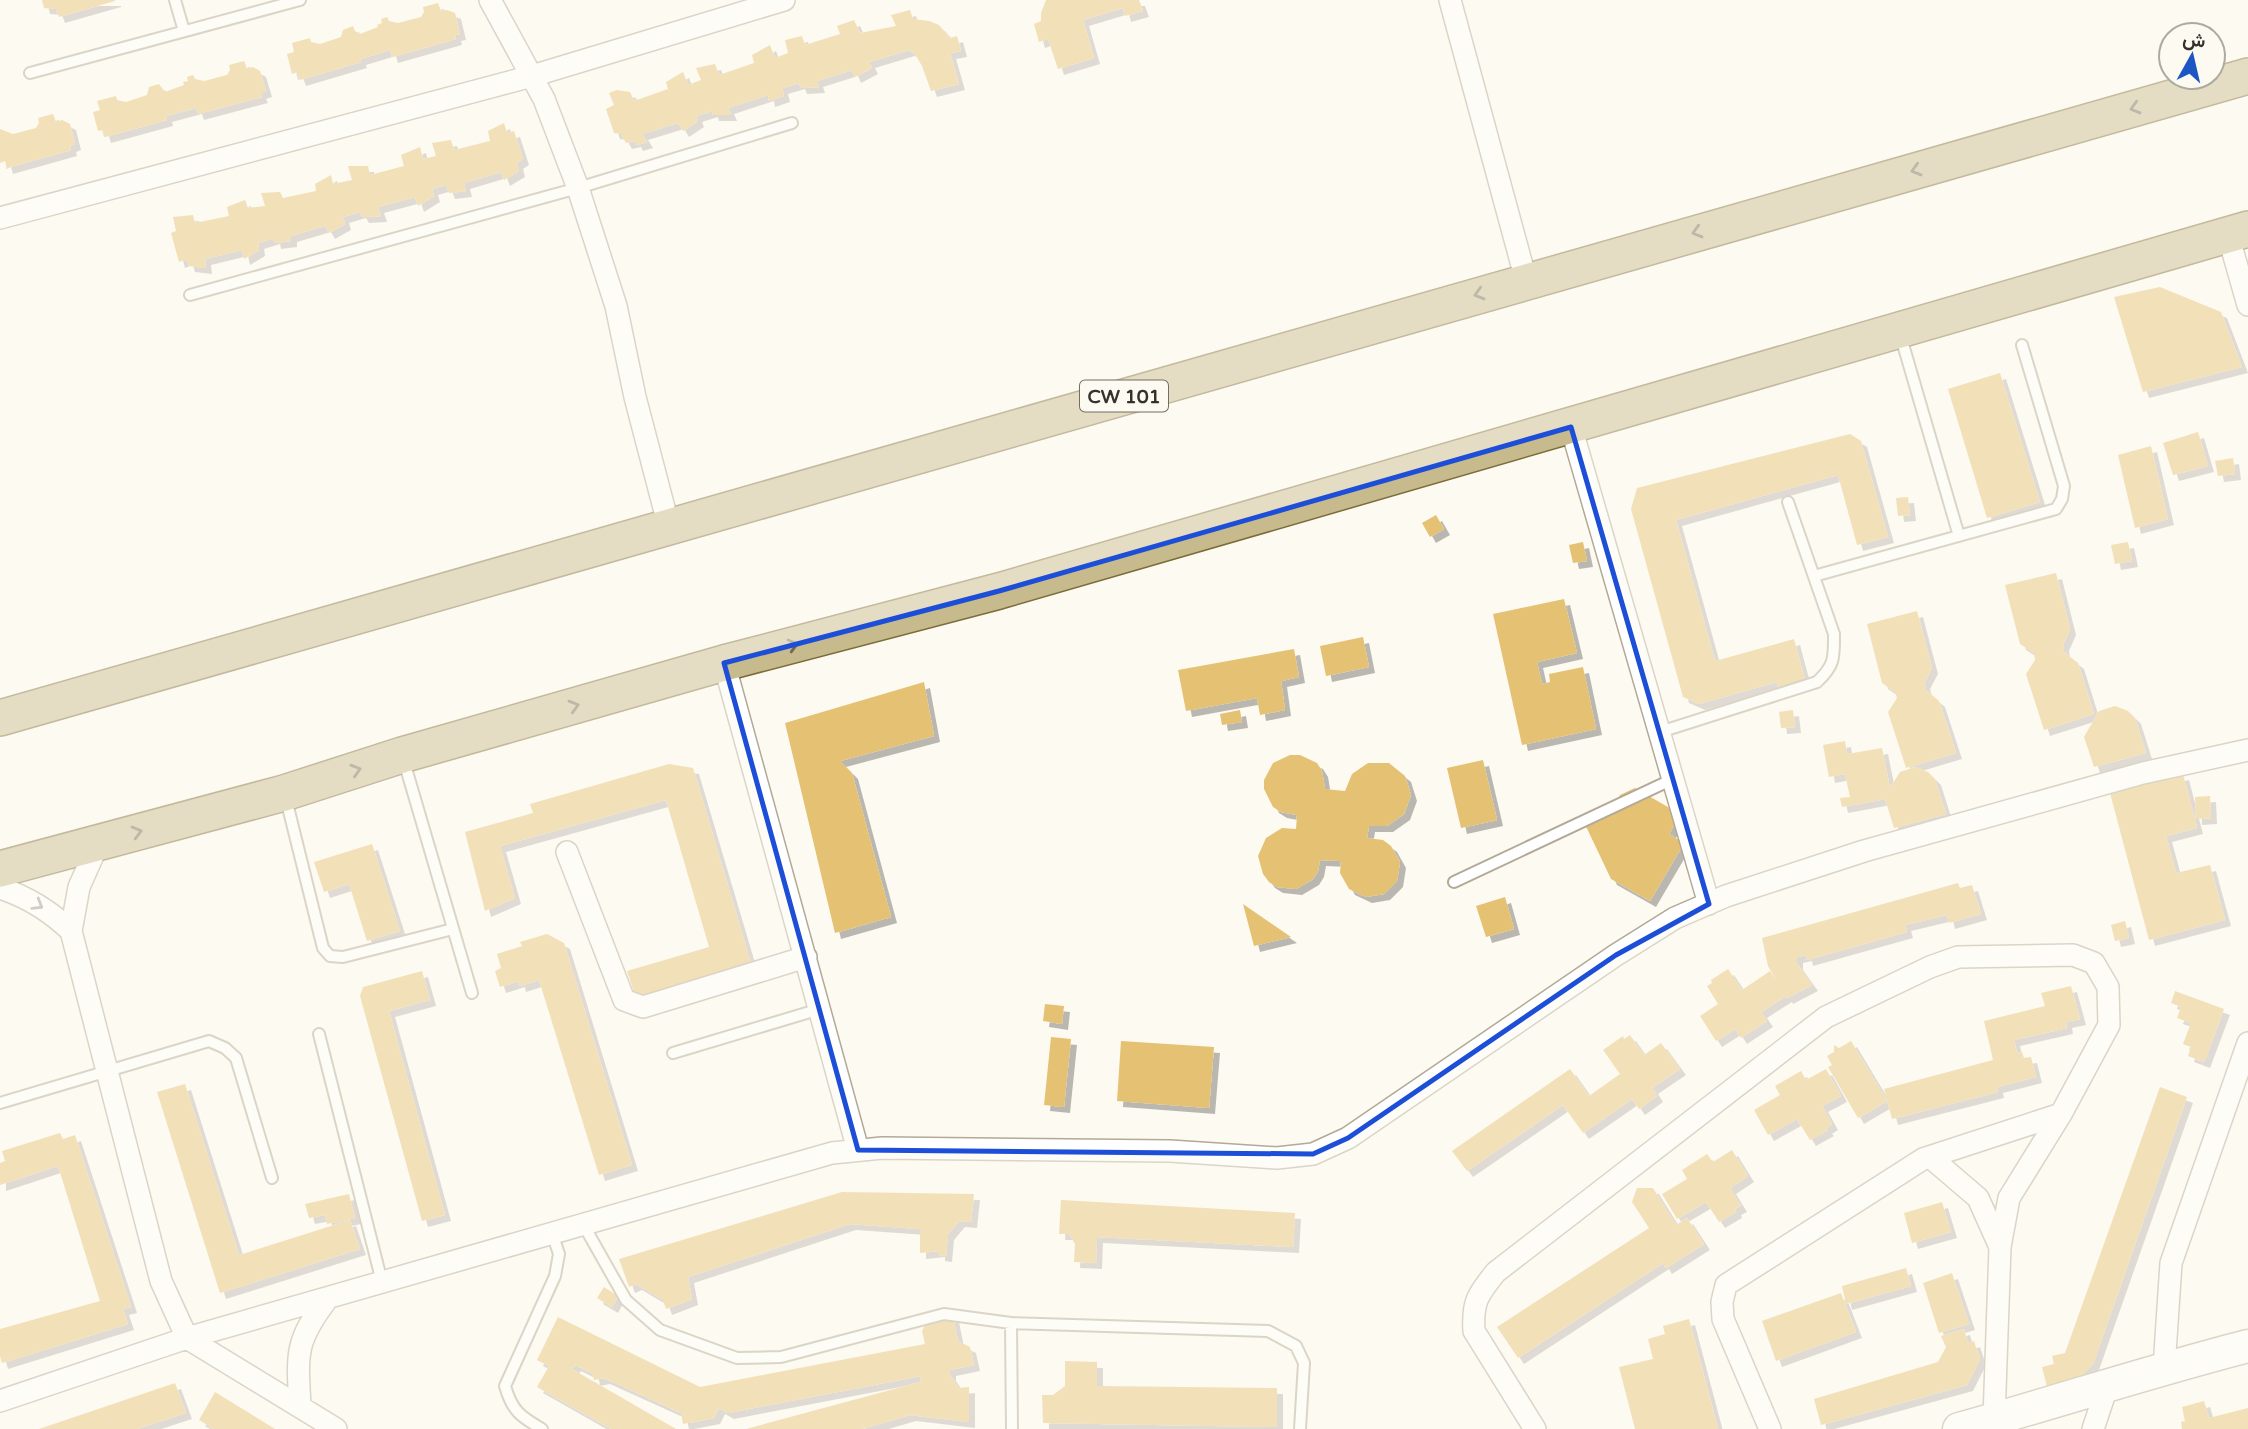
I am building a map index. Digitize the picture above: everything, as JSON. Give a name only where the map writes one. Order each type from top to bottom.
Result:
[{"type":"main road","name":"CW 101","points":[[0,718],[1526,280],[2248,76]]},
{"type":"main road","points":[[0,869],[284,793],[402,755],[724,663],[999,592],[2238,232]]},
{"type":"street","points":[[490,0],[544,99],[578,188],[616,306],[635,397],[669,527]]},
{"type":"street","points":[[0,218],[532,76],[784,0]]},
{"type":"street","points":[[1450,0],[1526,280]]},
{"type":"street","points":[[2238,232],[2248,305]]},
{"type":"street","points":[[1572,427],[1709,904]]},
{"type":"street","points":[[724,663],[858,1150]]},
{"type":"street","points":[[0,1401],[187,1338],[832,1153],[882,1147],[1170,1151],[1277,1158],[1313,1154],[1348,1138],[1616,955],[1675,918],[1864,851],[2143,773],[2248,750]]},
{"type":"street","points":[[99,842],[79,887],[71,931],[160,1282],[187,1338],[336,1429]]},
{"type":"street","points":[[567,852],[624,1000],[632,1004],[643,1007],[806,957]]},
{"type":"street","points":[[0,888],[22,895],[53,914],[71,931]]},
{"type":"street","points":[[1535,1429],[1474,1331],[1473,1312],[1479,1294],[1496,1272],[1826,1017],[1930,967],[1958,957],[2073,955],[2094,963],[2108,987],[2109,1025],[2061,1114],[2009,1198],[2000,1247],[1994,1419]]},
{"type":"street","points":[[2164,1368],[2171,1263],[2248,1043]]},
{"type":"street","points":[[1770,1429],[1723,1319],[1722,1302],[1726,1285],[1923,1159],[2061,1114]]},
{"type":"street","points":[[1930,1157],[1978,1198],[2000,1247]]},
{"type":"street","points":[[300,1406],[299,1353],[304,1332],[328,1298]]},
{"type":"street","points":[[1959,1429],[2248,1346]]},
{"type":"street","points":[[2093,1429],[2107,1387]]},
{"type":"lane","points":[[175,0],[184,31]]},
{"type":"lane","points":[[30,73],[300,0]]},
{"type":"lane","points":[[190,295],[578,188],[792,122]]},
{"type":"lane","points":[[1899,331],[1959,536]]},
{"type":"lane","points":[[1814,576],[2056,509],[2062,499],[2064,486],[2022,345]]},
{"type":"lane","points":[[1660,732],[1817,682],[1829,671],[1834,657],[1834,634],[1788,502]]},
{"type":"lane","points":[[402,755],[472,993]]},
{"type":"lane","points":[[1454,882],[1673,779]]},
{"type":"lane","points":[[284,793],[323,948],[330,956],[343,957],[453,929]]},
{"type":"lane","points":[[673,1053],[820,1009]]},
{"type":"lane","points":[[318,1034],[382,1282]]},
{"type":"lane","points":[[0,1103],[209,1041],[225,1048],[236,1058],[272,1178]]},
{"type":"lane","points":[[583,1224],[626,1300],[660,1330],[737,1358],[782,1357],[944,1314],[1011,1322],[1268,1331],[1296,1346],[1304,1363],[1300,1429]]},
{"type":"lane","points":[[542,1429],[522,1418],[509,1401],[505,1386],[555,1276],[559,1254],[552,1233]]},
{"type":"lane","points":[[1011,1322],[1012,1429]]},
{"type":"highlighted area","points":[[1571,427],[1709,904],[1616,955],[1348,1138],[1313,1154],[858,1150],[724,663],[999,591]]},
{"type":"building","points":[[42,0],[115,1],[59,17],[56,9],[44,8]]},
{"type":"building","points":[[1046,0],[1139,0],[1143,11],[1125,16],[1123,8],[1083,20],[1094,58],[1058,69],[1048,39],[1039,42],[1034,24],[1041,21]]},
{"type":"building","points":[[438,3],[441,11],[455,13],[460,34],[455,35],[456,39],[392,57],[390,50],[360,59],[361,62],[300,80],[297,72],[292,74],[287,54],[294,52],[292,43],[310,38],[311,42],[320,44],[341,37],[343,30],[353,26],[360,34],[378,27],[377,25],[382,23],[381,19],[387,17],[389,21],[398,23],[421,17],[423,7]]},
{"type":"building","points":[[910,10],[913,19],[939,25],[950,38],[957,36],[961,51],[950,53],[959,84],[931,91],[922,66],[915,54],[909,50],[869,62],[872,68],[855,77],[852,70],[817,81],[819,87],[801,88],[799,83],[782,88],[784,96],[769,101],[768,95],[728,108],[731,115],[713,115],[712,111],[696,116],[698,121],[683,131],[678,123],[642,134],[647,142],[637,145],[635,141],[626,143],[621,134],[614,133],[606,109],[614,105],[609,93],[617,90],[630,92],[634,101],[668,89],[666,82],[683,72],[688,85],[701,80],[696,68],[715,64],[719,75],[754,63],[752,55],[770,45],[775,58],[788,53],[785,40],[802,36],[805,45],[840,34],[837,26],[854,20],[860,33],[896,26],[891,15]]},
{"type":"building","points":[[244,61],[247,69],[253,67],[260,71],[266,91],[260,93],[262,97],[198,114],[196,108],[166,116],[167,120],[105,137],[103,130],[98,131],[93,112],[100,110],[97,101],[116,96],[117,100],[126,102],[147,95],[149,87],[159,84],[165,92],[184,85],[183,82],[188,81],[187,77],[193,75],[195,79],[204,81],[227,75],[229,65]]},
{"type":"building","points":[[53,114],[56,122],[62,120],[70,124],[75,144],[70,146],[71,150],[7,168],[5,161],[0,163],[0,129],[13,134],[36,128],[38,118]]},
{"type":"building","points":[[504,123],[507,133],[514,131],[523,159],[517,163],[519,171],[504,180],[501,172],[464,183],[466,191],[449,193],[446,185],[432,189],[434,196],[418,206],[415,197],[378,207],[381,216],[363,217],[360,212],[343,217],[345,224],[329,233],[325,226],[291,236],[291,241],[275,243],[274,238],[258,243],[259,250],[244,259],[242,250],[205,259],[206,268],[189,266],[187,259],[179,262],[171,233],[176,231],[173,217],[193,215],[195,223],[229,216],[227,207],[245,200],[248,208],[265,206],[261,193],[280,192],[283,198],[316,191],[315,184],[331,175],[333,184],[352,180],[348,166],[368,166],[370,175],[404,166],[401,155],[420,147],[423,159],[436,156],[432,143],[451,140],[454,150],[490,141],[488,131]]},
{"type":"building","points":[[2160,287],[2221,312],[2242,367],[2143,392],[2114,297]]},
{"type":"building","points":[[2000,373],[2040,502],[1987,518],[1948,389]]},
{"type":"building","points":[[2198,432],[2208,466],[2173,475],[2163,443]]},
{"type":"building","points":[[1850,434],[1861,441],[1888,537],[1857,545],[1838,475],[1676,520],[1715,661],[1794,639],[1805,680],[1778,687],[1777,682],[1699,704],[1683,697],[1631,509],[1637,488]]},
{"type":"building","points":[[2151,446],[2168,519],[2135,528],[2118,455]]},
{"type":"building","points":[[2233,458],[2235,474],[2218,476],[2215,461]]},
{"type":"building","points":[[1908,497],[1910,515],[1898,516],[1896,498]]},
{"type":"building","points":[[1436,515],[1444,529],[1430,537],[1422,523]]},
{"type":"building","points":[[1583,542],[1587,561],[1573,563],[1569,545]]},
{"type":"building","points":[[2128,542],[2132,561],[2115,564],[2111,545]]},
{"type":"building","points":[[2056,573],[2070,629],[2063,645],[2064,652],[2078,663],[2094,714],[2044,730],[2026,674],[2035,660],[2034,653],[2020,644],[2005,585]]},
{"type":"building","points":[[1564,599],[1577,653],[1537,662],[1542,684],[1550,682],[1549,674],[1583,667],[1596,729],[1522,745],[1493,614]]},
{"type":"building","points":[[1917,611],[1932,668],[1924,683],[1926,690],[1939,701],[1956,753],[1906,768],[1888,712],[1897,698],[1895,692],[1882,683],[1867,624]]},
{"type":"building","points":[[1363,637],[1369,667],[1326,676],[1320,646]]},
{"type":"building","points":[[1294,649],[1299,677],[1281,681],[1285,710],[1260,715],[1257,698],[1186,711],[1178,670]]},
{"type":"building","points":[[924,682],[934,736],[840,761],[852,773],[891,917],[835,933],[785,723]]},
{"type":"building","points":[[2115,706],[2128,711],[2135,718],[2146,753],[2094,767],[2084,737],[2099,711]]},
{"type":"building","points":[[1240,710],[1242,722],[1222,725],[1220,714]]},
{"type":"building","points":[[1793,710],[1795,727],[1781,728],[1779,712]]},
{"type":"building","points":[[1845,741],[1847,754],[1882,748],[1890,788],[1900,772],[1915,767],[1928,772],[1935,779],[1946,814],[1894,828],[1885,799],[1842,807],[1840,798],[1850,797],[1845,774],[1829,777],[1823,745]]},
{"type":"building","points":[[1290,755],[1300,755],[1317,763],[1322,771],[1325,789],[1345,791],[1352,774],[1368,763],[1389,763],[1405,776],[1411,795],[1404,814],[1387,826],[1369,826],[1367,838],[1383,840],[1391,846],[1400,862],[1397,881],[1384,894],[1366,897],[1349,889],[1340,873],[1341,861],[1320,860],[1313,879],[1296,889],[1277,887],[1263,874],[1258,856],[1266,838],[1282,828],[1296,829],[1297,815],[1281,812],[1273,807],[1264,789],[1264,780],[1273,763]]},
{"type":"building","points":[[1483,760],[1497,820],[1461,828],[1447,768]]},
{"type":"building","points":[[669,764],[693,768],[752,967],[637,1001],[627,971],[709,947],[666,800],[500,846],[515,898],[485,911],[465,832],[533,813],[530,804]]},
{"type":"building","points":[[2183,774],[2197,828],[2166,836],[2176,873],[2210,865],[2225,920],[2149,940],[2110,793]]},
{"type":"building","points":[[1635,788],[1680,814],[1669,834],[1684,843],[1650,901],[1611,879],[1582,818],[1616,802],[1620,795]]},
{"type":"building","points":[[2210,796],[2211,818],[2196,819],[2195,797]]},
{"type":"building","points":[[372,844],[400,931],[367,941],[349,884],[324,892],[314,862]]},
{"type":"building","points":[[1958,883],[1960,888],[1972,885],[1981,914],[1949,923],[1947,915],[1905,925],[1907,932],[1807,960],[1806,955],[1797,957],[1797,964],[1812,985],[1787,998],[1786,996],[1761,1012],[1767,1021],[1741,1038],[1735,1029],[1716,1041],[1700,1016],[1718,1004],[1707,986],[1712,983],[1711,980],[1728,969],[1742,990],[1770,971],[1776,980],[1768,966],[1762,938]]},
{"type":"building","points":[[1505,897],[1514,929],[1486,937],[1476,906]]},
{"type":"building","points":[[1243,904],[1291,937],[1254,946]]},
{"type":"building","points":[[2125,921],[2129,938],[2115,941],[2111,925]]},
{"type":"building","points":[[547,934],[564,943],[632,1165],[599,1175],[539,980],[520,986],[519,981],[500,987],[495,971],[501,968],[497,954],[522,946],[520,942]]},
{"type":"building","points":[[422,971],[430,1000],[389,1011],[445,1215],[422,1221],[360,996],[363,987]]},
{"type":"building","points":[[2071,986],[2080,1019],[2066,1022],[2067,1028],[2014,1040],[2017,1053],[2022,1052],[2024,1058],[2031,1057],[2036,1077],[1997,1087],[1998,1092],[1892,1119],[1884,1089],[1993,1060],[1984,1021],[2045,1006],[2041,993]]},
{"type":"building","points":[[2175,991],[2224,1009],[2204,1062],[2188,1056],[2191,1047],[2183,1044],[2191,1023],[2177,1018],[2181,1007],[2171,1003]]},
{"type":"building","points":[[1045,1004],[1064,1006],[1062,1024],[1043,1021]]},
{"type":"building","points":[[1630,1035],[1644,1055],[1661,1043],[1680,1069],[1652,1088],[1657,1096],[1639,1109],[1632,1099],[1583,1133],[1563,1105],[1467,1171],[1452,1151],[1570,1069],[1589,1096],[1620,1074],[1603,1050],[1623,1036],[1624,1039]]},
{"type":"building","points":[[1051,1037],[1071,1039],[1064,1107],[1044,1105]]},
{"type":"building","points":[[1121,1041],[1214,1047],[1209,1108],[1117,1101]]},
{"type":"building","points":[[1851,1041],[1887,1101],[1858,1118],[1828,1067],[1832,1065],[1827,1056],[1834,1052],[1834,1045],[1839,1048]]},
{"type":"building","points":[[1826,1069],[1841,1096],[1822,1106],[1832,1124],[1826,1128],[1828,1130],[1810,1140],[1797,1119],[1768,1135],[1754,1110],[1780,1095],[1775,1086],[1801,1071],[1806,1080]]},
{"type":"building","points":[[185,1084],[239,1255],[350,1220],[360,1249],[220,1293],[157,1092]]},
{"type":"building","points":[[2160,1087],[2187,1097],[2093,1364],[2078,1379],[2047,1387],[2042,1367],[2054,1364],[2052,1356],[2065,1353]]},
{"type":"building","points":[[60,1133],[63,1139],[75,1135],[131,1307],[123,1309],[128,1324],[2,1363],[0,1329],[100,1301],[58,1166],[0,1185],[0,1163],[5,1161],[2,1151]]},
{"type":"building","points":[[1732,1150],[1748,1176],[1730,1188],[1741,1206],[1719,1222],[1706,1202],[1677,1219],[1662,1194],[1687,1179],[1682,1170],[1707,1154],[1713,1162]]},
{"type":"building","points":[[1637,1188],[1653,1188],[1676,1225],[1687,1218],[1704,1244],[1666,1268],[1663,1263],[1518,1358],[1497,1327],[1649,1228],[1632,1202]]},
{"type":"building","points":[[842,1192],[974,1194],[971,1222],[959,1221],[948,1234],[946,1256],[939,1255],[939,1251],[920,1253],[920,1229],[850,1224],[688,1277],[692,1299],[666,1309],[663,1300],[636,1284],[629,1287],[619,1259]]},
{"type":"building","points":[[349,1194],[355,1218],[327,1224],[325,1215],[309,1218],[305,1204]]},
{"type":"building","points":[[1061,1200],[1295,1213],[1293,1247],[1097,1237],[1096,1263],[1074,1262],[1075,1244],[1069,1234],[1059,1234]]},
{"type":"building","points":[[1942,1202],[1951,1232],[1912,1243],[1904,1213]]},
{"type":"building","points":[[1906,1268],[1911,1286],[1846,1304],[1842,1286]]},
{"type":"building","points":[[1952,1273],[1969,1324],[1939,1333],[1923,1283]]},
{"type":"building","points":[[604,1287],[618,1296],[612,1307],[597,1298]]},
{"type":"building","points":[[1841,1293],[1856,1332],[1776,1361],[1762,1321]]},
{"type":"building","points":[[953,1316],[958,1341],[970,1347],[974,1365],[950,1370],[950,1375],[959,1388],[969,1387],[969,1422],[910,1415],[862,1429],[746,1429],[920,1382],[921,1376],[728,1413],[719,1408],[714,1418],[683,1424],[681,1413],[604,1378],[594,1380],[593,1374],[575,1365],[572,1369],[676,1429],[611,1429],[537,1387],[549,1366],[537,1360],[558,1317],[700,1387],[925,1344],[922,1331],[927,1321]]},
{"type":"building","points":[[1689,1319],[1718,1429],[1635,1429],[1619,1367],[1653,1359],[1648,1339],[1665,1334],[1663,1326]]},
{"type":"building","points":[[1964,1329],[1968,1343],[1974,1341],[1980,1359],[1967,1385],[1821,1425],[1814,1399],[1938,1362],[1946,1347],[1941,1336]]},
{"type":"building","points":[[1065,1361],[1097,1362],[1097,1386],[1277,1388],[1277,1427],[1043,1423],[1042,1395],[1053,1395],[1065,1386]]},
{"type":"building","points":[[175,1383],[186,1413],[137,1429],[39,1429]]},
{"type":"building","points":[[215,1392],[275,1429],[214,1429],[199,1420]]},
{"type":"building","points":[[2204,1401],[2209,1418],[2248,1408],[2248,1429],[2182,1429],[2181,1422],[2185,1421],[2182,1407]]}]
